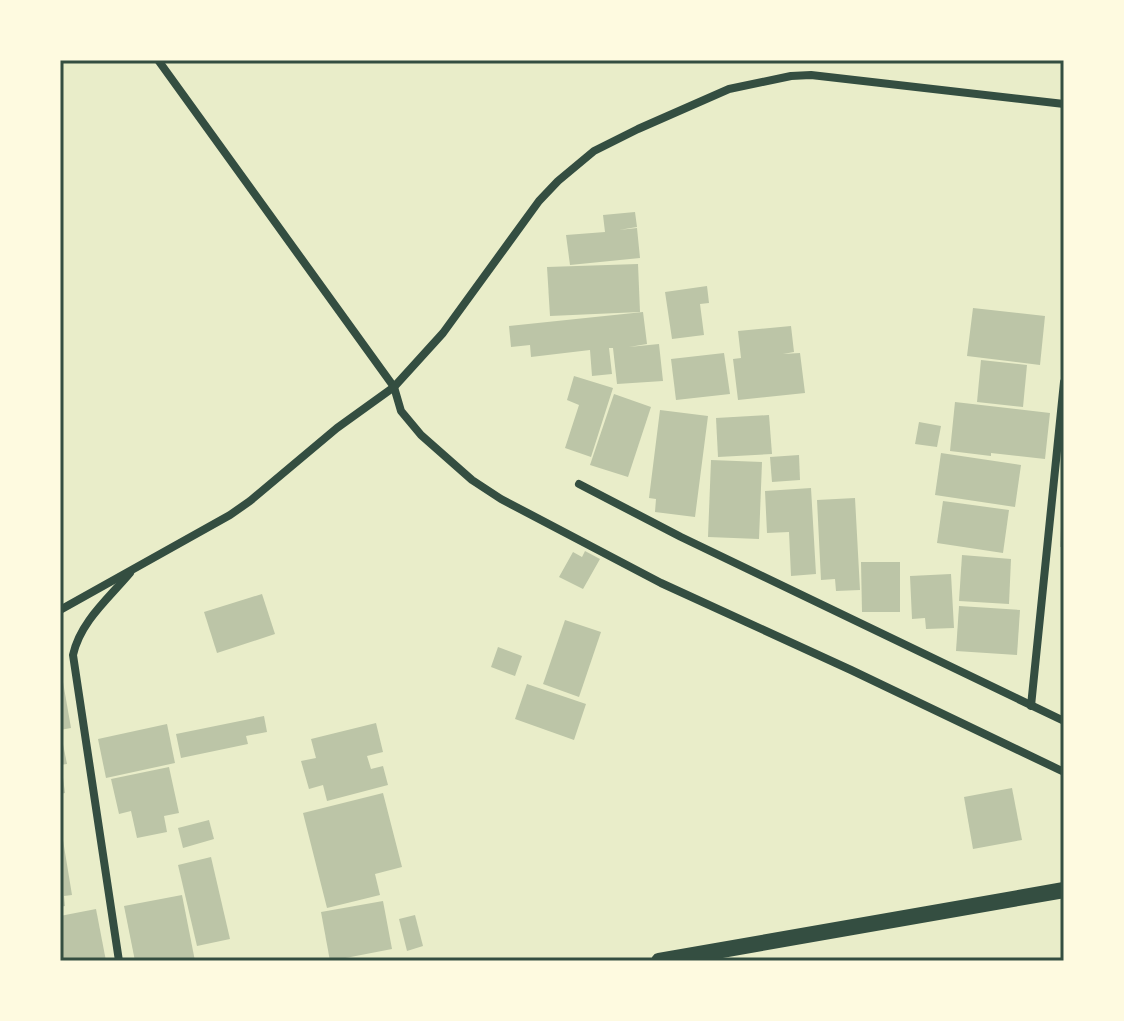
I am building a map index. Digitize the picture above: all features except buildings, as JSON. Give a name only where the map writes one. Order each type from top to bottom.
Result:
[{"type":"main road","points":[[659,961],[1064,890]]},
{"type":"street","points":[[158,60],[394,387],[401,411],[421,435],[472,480],[501,499],[661,583],[1064,772]]},
{"type":"street","points":[[60,610],[230,515],[337,428],[394,387],[443,333],[539,201],[594,151],[729,89],[791,76],[811,75],[1064,104]]},
{"type":"street","points":[[1031,706],[1064,382]]},
{"type":"street","points":[[579,484],[681,537],[1064,721]]},
{"type":"street","points":[[119,961],[73,655],[76,641],[88,622],[134,569]]}]
